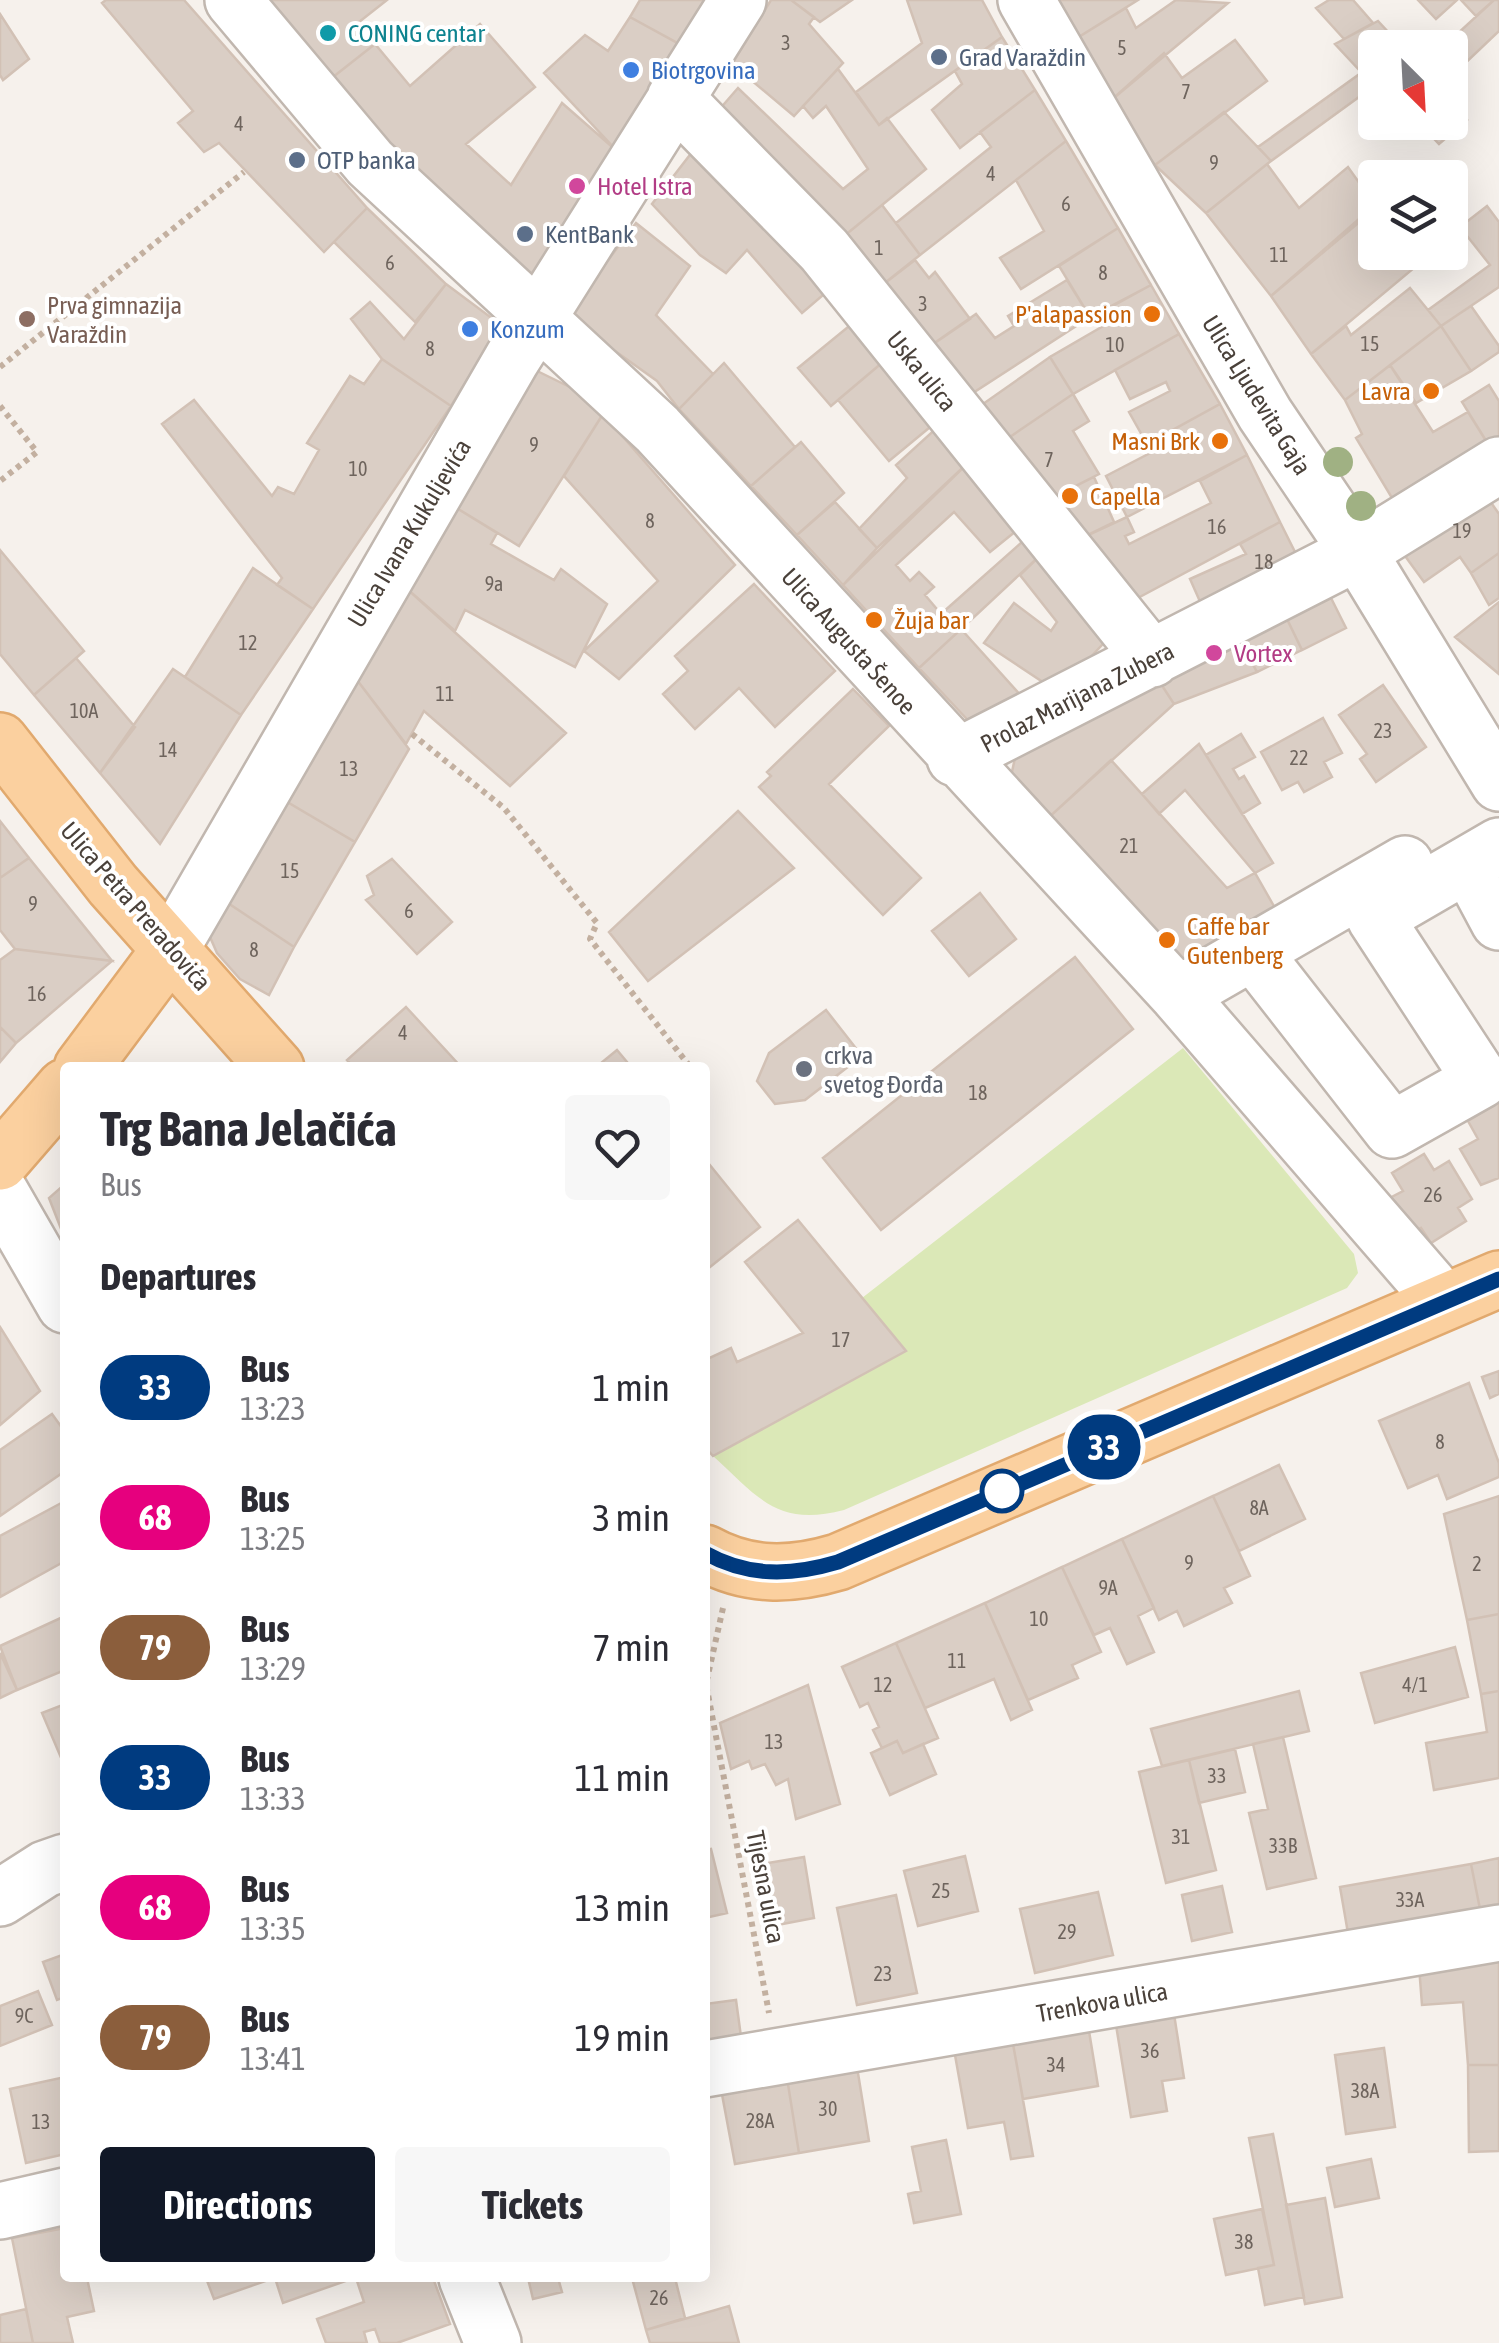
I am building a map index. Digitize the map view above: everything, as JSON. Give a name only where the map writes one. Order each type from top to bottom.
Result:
[{"type":"main road","name":"Ulica Petra Preradovića","points":[[0,741],[170,950],[271,1062]]},
{"type":"main road","name":"Ulica Ivana Kukuljevića","points":[[86,1062],[170,950]]},
{"type":"main road","points":[[0,1162],[60,1093]]},
{"type":"main road","points":[[718,1561],[801,1573],[838,1562],[1499,1279]]},
{"type":"street","name":"Ulica Augusta Šenoe","points":[[234,0],[370,163],[657,429],[955,758],[1178,995],[1444,1302]]},
{"type":"street","name":"Ulica Ivana Kukuljevića","points":[[170,950],[535,320],[738,0]]},
{"type":"street","name":"Ulica Ljudevita Gaja","points":[[1026,0],[1265,414],[1358,552],[1499,782]]},
{"type":"street","name":"Uska ulica","points":[[675,98],[824,250],[1152,659]]},
{"type":"street","name":"Prolaz Marijana Zubera","points":[[955,758],[1358,552],[1499,465]]},
{"type":"street","points":[[1178,995],[1499,808]]},
{"type":"street","points":[[1253,952],[1392,1130],[1490,1075],[1374,918],[1484,855],[1499,922]]},
{"type":"street","points":[[0,1192],[60,1296]]},
{"type":"street","points":[[0,1898],[60,1864]]},
{"type":"street","name":"Trenkova ulica","points":[[710,2068],[1499,1932]]},
{"type":"street","points":[[0,2211],[60,2197]]},
{"type":"street","points":[[469,2282],[493,2343]]},
{"type":"path","points":[[0,367],[244,172]]},
{"type":"path","points":[[0,406],[37,452],[0,481]]},
{"type":"path","points":[[412,734],[504,808],[596,923],[590,940],[686,1062]]},
{"type":"path","name":"Tijesna ulica","points":[[710,1643],[718,1561]]},
{"type":"path","name":"Tijesna ulica","points":[[710,1707],[776,2058]]},
{"type":"green space","points":[[1183,1048],[1354,1254],[1358,1273],[1347,1288],[844,1510],[802,1515],[785,1511],[757,1496],[713,1456],[905,1351],[862,1298]]},
{"type":"building","points":[[184,0],[367,208],[324,252],[219,143],[204,152],[178,123],[193,111],[102,3]]},
{"type":"building","name":"CONING centar","points":[[263,0],[387,0],[359,22],[375,44],[328,81]]},
{"type":"building","points":[[640,0],[715,0],[683,46],[630,17]]},
{"type":"building","points":[[771,0],[791,0],[814,17],[809,24],[843,63],[794,116],[732,64]]},
{"type":"building","points":[[791,0],[852,0],[820,22]]},
{"type":"building","name":"Grad Varaždin","points":[[907,0],[982,0],[1002,37],[879,125],[856,92],[922,43]]},
{"type":"building","points":[[1046,0],[1138,0],[1069,43]]},
{"type":"building","points":[[1176,0],[1228,3],[1108,103],[1069,43],[1126,8],[1136,28]]},
{"type":"building","points":[[1329,0],[1353,0],[1373,23],[1344,39],[1316,8]]},
{"type":"building","points":[[1418,0],[1457,0],[1436,19]]},
{"type":"building","points":[[1461,0],[1494,0],[1476,16]]},
{"type":"building","points":[[1494,0],[1499,0],[1499,31],[1468,61],[1468,30],[1462,30]]},
{"type":"building","points":[[0,14],[29,59],[3,80],[0,75]]},
{"type":"building","points":[[630,17],[683,46],[618,152],[544,73],[585,35],[608,51]]},
{"type":"building","points":[[1378,21],[1386,30],[1361,30]]},
{"type":"building","points":[[480,24],[535,87],[466,144],[511,185],[562,103],[618,152],[545,267],[526,277],[425,187],[328,81],[375,44],[410,86]]},
{"type":"building","points":[[1358,32],[1358,69],[1335,44]]},
{"type":"building","points":[[1002,37],[1035,90],[960,148],[932,110],[962,84],[955,71]]},
{"type":"building","points":[[1235,40],[1267,81],[1155,165],[1108,103],[1164,53],[1182,78]]},
{"type":"building","points":[[838,69],[879,125],[887,118],[926,169],[838,241],[712,118],[738,88],[843,189],[868,169],[826,106],[813,118],[803,106]]},
{"type":"building","points":[[1358,75],[1358,98],[1271,161],[1258,147]]},
{"type":"building","points":[[1035,90],[1066,141],[920,255],[896,223],[991,147],[980,132]]},
{"type":"building","points":[[1224,112],[1271,161],[1206,213],[1155,165]]},
{"type":"building","points":[[703,138],[836,284],[802,313],[747,250],[726,273],[700,255],[652,204]]},
{"type":"building","points":[[1066,141],[1118,228],[1021,289],[1000,258],[1044,231],[1016,180]]},
{"type":"building","points":[[1267,164],[1299,208],[1348,167],[1358,181],[1358,220],[1271,296],[1206,213]]},
{"type":"building","points":[[882,205],[920,255],[876,290],[838,241]]},
{"type":"building","points":[[1487,206],[1499,222],[1499,287],[1441,326],[1428,310],[1490,265],[1468,237],[1468,221]]},
{"type":"building","points":[[367,208],[446,284],[415,322],[334,242]]},
{"type":"building","points":[[636,223],[690,266],[656,315],[713,374],[679,409],[657,381],[566,316]]},
{"type":"building","points":[[1358,223],[1358,270],[1411,270],[1311,354],[1271,296]]},
{"type":"building","points":[[1118,228],[1151,285],[1090,317],[1059,266]]},
{"type":"building","points":[[915,260],[929,278],[935,272],[970,319],[923,351],[876,290]]},
{"type":"building","points":[[1067,280],[1090,317],[962,400],[923,351],[976,314],[995,338],[1014,326],[1008,316]]},
{"type":"building","points":[[446,284],[501,325],[451,406],[382,359],[351,319],[370,302],[404,339]]},
{"type":"building","points":[[1151,285],[1179,334],[1073,394],[1050,357],[1117,318],[1111,307]]},
{"type":"building","points":[[1410,288],[1441,326],[1345,400],[1311,354],[1346,326],[1351,335]]},
{"type":"building","points":[[1471,306],[1499,346],[1499,352],[1471,371],[1441,326]]},
{"type":"building","points":[[859,318],[890,356],[831,406],[798,368]]},
{"type":"building","points":[[1441,326],[1471,371],[1416,403],[1390,365]]},
{"type":"building","points":[[1179,334],[1220,404],[1147,444],[1129,412],[1170,391],[1166,382],[1130,399],[1115,370]]},
{"type":"building","points":[[890,356],[941,418],[889,461],[838,400]]},
{"type":"building","points":[[1050,357],[1073,394],[998,445],[973,411]]},
{"type":"building","points":[[382,359],[451,406],[313,609],[277,585],[282,578],[162,424],[194,400],[272,496],[278,487],[294,494],[319,450],[307,443],[350,376],[364,384]]},
{"type":"building","points":[[724,363],[795,447],[751,486],[679,409]]},
{"type":"building","points":[[1390,365],[1433,432],[1468,412],[1493,452],[1398,508],[1356,438],[1362,434],[1345,400]]},
{"type":"building","points":[[529,367],[586,395],[603,414],[519,546],[450,504]]},
{"type":"building","points":[[1489,385],[1499,401],[1499,449],[1493,452],[1462,402]]},
{"type":"building","points":[[1073,394],[1089,421],[1073,431],[1099,474],[1042,503],[998,445]]},
{"type":"building","points":[[1220,404],[1247,455],[1127,517],[1106,476],[1152,452],[1147,444]]},
{"type":"building","points":[[603,414],[735,565],[619,679],[584,651],[658,581],[564,476]]},
{"type":"building","points":[[941,424],[972,459],[877,548],[859,529],[907,478],[896,465]]},
{"type":"building","points":[[801,442],[844,493],[797,535],[751,486]]},
{"type":"building","points":[[1247,455],[1280,522],[1121,607],[1071,543],[1127,517],[1134,532],[1125,536],[1129,544],[1211,503],[1200,481]]},
{"type":"building","points":[[972,459],[1027,522],[990,552],[954,512],[896,565],[910,581],[919,572],[934,587],[925,595],[957,633],[919,668],[843,585]]},
{"type":"building","points":[[1094,477],[1114,522],[1071,543],[1042,503]]},
{"type":"building","points":[[1483,491],[1499,514],[1499,553],[1471,573],[1460,557],[1424,582],[1400,549]]},
{"type":"building","points":[[835,502],[877,548],[843,585],[797,535]]},
{"type":"building","points":[[450,504],[497,533],[491,544],[554,580],[561,569],[607,604],[575,667],[465,610],[455,631],[405,587]]},
{"type":"building","points":[[1280,522],[1304,570],[1206,615],[1190,579],[1246,554],[1240,544]]},
{"type":"building","points":[[1031,534],[1048,548],[957,633],[941,614]]},
{"type":"building","points":[[1048,548],[1115,631],[1058,692],[984,643],[1014,603],[1051,631],[1057,622],[1020,575]]},
{"type":"building","points":[[0,550],[84,651],[34,695],[0,654]]},
{"type":"building","points":[[1499,553],[1499,598],[1489,605],[1471,573]]},
{"type":"building","points":[[253,568],[313,609],[241,715],[185,677]]},
{"type":"building","points":[[754,584],[835,671],[775,727],[739,688],[695,729],[663,694],[688,671],[675,656]]},
{"type":"building","points":[[405,587],[566,733],[510,786],[424,711],[406,744],[354,676]]},
{"type":"building","points":[[1331,598],[1346,628],[1302,650],[1287,619]]},
{"type":"building","points":[[1499,602],[1499,674],[1455,637]]},
{"type":"building","points":[[1287,619],[1302,650],[1257,672],[1241,642]]},
{"type":"building","points":[[961,629],[1032,708],[979,732],[919,668]]},
{"type":"building","points":[[1241,642],[1257,672],[1174,704],[1161,684]]},
{"type":"building","points":[[76,658],[135,727],[100,773],[34,695]]},
{"type":"building","points":[[173,669],[241,715],[160,844],[100,773]]},
{"type":"building","points":[[354,676],[409,749],[355,842],[284,800]]},
{"type":"building","points":[[1161,684],[1174,704],[1046,820],[1010,781],[1015,758]]},
{"type":"building","points":[[1383,685],[1426,747],[1376,782],[1360,759],[1367,754],[1339,715]]},
{"type":"building","points":[[853,689],[889,726],[829,784],[921,878],[883,915],[759,787],[771,776],[767,772]]},
{"type":"building","points":[[1323,718],[1342,753],[1324,762],[1332,777],[1304,792],[1298,782],[1282,790],[1261,752]]},
{"type":"building","points":[[1241,734],[1255,757],[1233,769],[1239,779],[1244,776],[1260,803],[1242,814],[1206,755]]},
{"type":"building","points":[[1199,744],[1273,863],[1255,873],[1185,790],[1159,814],[1142,794]]},
{"type":"building","points":[[1111,760],[1227,888],[1255,873],[1275,908],[1174,969],[1046,820]]},
{"type":"building","points":[[284,800],[355,842],[294,947],[225,901]]},
{"type":"building","points":[[738,811],[794,868],[648,981],[609,932]]},
{"type":"building","points":[[0,821],[29,858],[0,878]]},
{"type":"building","points":[[29,858],[112,961],[15,949],[0,930],[0,878]]},
{"type":"building","points":[[392,859],[452,922],[417,954],[366,900],[374,895],[367,876]]},
{"type":"building","points":[[980,893],[1016,939],[969,976],[932,931]]},
{"type":"building","points":[[225,901],[294,947],[269,995],[240,979],[217,953],[207,930]]},
{"type":"building","points":[[15,949],[112,961],[16,1043],[0,1027],[0,960]]},
{"type":"building","points":[[1075,957],[1133,1029],[881,1230],[823,1158]]},
{"type":"building","points":[[406,1007],[456,1062],[349,1062]]},
{"type":"building","name":"crkva svetog Đorđa","points":[[826,1010],[862,1056],[805,1100],[775,1104],[757,1081],[769,1053]]},
{"type":"building","points":[[0,1027],[16,1043],[0,1062]]},
{"type":"building","points":[[617,1050],[627,1062],[602,1062]]},
{"type":"building","points":[[1499,1102],[1499,1178],[1481,1185],[1460,1149],[1478,1139],[1468,1121]]},
{"type":"building","points":[[1424,1154],[1434,1170],[1449,1161],[1472,1199],[1458,1208],[1466,1221],[1431,1243],[1421,1228],[1405,1237],[1384,1201],[1403,1191],[1392,1173]]},
{"type":"building","points":[[710,1165],[760,1227],[710,1267]]},
{"type":"building","points":[[60,1188],[60,1226],[49,1198]]},
{"type":"building","points":[[798,1220],[906,1351],[713,1456],[710,1358],[731,1348],[737,1362],[803,1333],[745,1262]]},
{"type":"building","points":[[0,1327],[40,1391],[0,1425]]},
{"type":"building","points":[[1499,1371],[1499,1394],[1490,1398],[1482,1377]]},
{"type":"building","points":[[1469,1383],[1499,1463],[1499,1477],[1447,1499],[1438,1475],[1408,1488],[1379,1421]]},
{"type":"building","points":[[52,1414],[60,1425],[60,1474],[0,1516],[0,1450]]},
{"type":"building","points":[[1279,1465],[1305,1519],[1239,1551],[1213,1496]]},
{"type":"building","points":[[1213,1496],[1250,1576],[1224,1588],[1232,1603],[1184,1626],[1177,1611],[1159,1620],[1122,1539]]},
{"type":"building","points":[[1499,1496],[1499,1614],[1467,1620],[1444,1514]]},
{"type":"building","points":[[60,1504],[60,1564],[0,1597],[0,1536]]},
{"type":"building","points":[[1122,1539],[1154,1608],[1138,1616],[1154,1652],[1127,1664],[1110,1628],[1094,1635],[1062,1567]]},
{"type":"building","points":[[1062,1567],[1101,1652],[1072,1665],[1078,1678],[1028,1700],[985,1603]]},
{"type":"building","points":[[985,1603],[1032,1710],[1011,1720],[994,1679],[925,1708],[896,1643]]},
{"type":"building","points":[[1499,1614],[1499,1691],[1481,1694],[1467,1620]]},
{"type":"building","points":[[60,1618],[60,1672],[17,1690],[0,1646]]},
{"type":"building","points":[[896,1643],[938,1738],[903,1753],[897,1741],[882,1748],[873,1730],[879,1727],[868,1703],[860,1707],[842,1667]]},
{"type":"building","points":[[1455,1647],[1468,1697],[1375,1723],[1361,1673]]},
{"type":"building","points":[[0,1653],[17,1690],[0,1698]]},
{"type":"building","points":[[808,1685],[840,1804],[796,1819],[788,1779],[776,1785],[765,1764],[752,1769],[749,1761],[731,1769],[720,1723]]},
{"type":"building","points":[[1299,1691],[1309,1731],[1162,1766],[1151,1729]]},
{"type":"building","points":[[1499,1691],[1499,1778],[1434,1790],[1426,1743],[1487,1732],[1481,1694]]},
{"type":"building","points":[[60,1706],[60,1755],[42,1713]]},
{"type":"building","points":[[1283,1737],[1316,1878],[1267,1889],[1249,1813],[1268,1809],[1253,1744]]},
{"type":"building","points":[[897,1741],[903,1753],[923,1744],[936,1774],[890,1795],[871,1753]]},
{"type":"building","points":[[1235,1749],[1245,1792],[1199,1803],[1189,1760]]},
{"type":"building","points":[[1189,1760],[1216,1870],[1166,1883],[1139,1772]]},
{"type":"building","points":[[710,1849],[727,1913],[710,1917]]},
{"type":"building","points":[[965,1856],[978,1911],[918,1926],[904,1871]]},
{"type":"building","points":[[804,1857],[814,1918],[772,1926],[762,1864]]},
{"type":"building","points":[[1499,1858],[1499,1910],[1481,1914],[1471,1864]]},
{"type":"building","points":[[1471,1864],[1481,1914],[1349,1939],[1340,1887]]},
{"type":"building","points":[[1222,1886],[1232,1932],[1192,1941],[1182,1895]]},
{"type":"building","points":[[1098,1892],[1113,1955],[1035,1973],[1020,1909]]},
{"type":"building","points":[[896,1895],[917,1993],[857,2005],[837,1908]]},
{"type":"building","points":[[60,1956],[60,1999],[57,2000],[43,1962]]},
{"type":"building","points":[[1499,1958],[1499,2065],[1468,2065],[1463,2002],[1422,2005],[1419,1966]]},
{"type":"building","points":[[38,1991],[52,2025],[0,2046],[0,2006]]},
{"type":"building","points":[[736,2000],[742,2044],[710,2048],[710,2003]]},
{"type":"building","points":[[1174,2014],[1184,2078],[1162,2081],[1167,2111],[1131,2117],[1116,2025]]},
{"type":"building","points":[[1089,2031],[1098,2086],[1023,2099],[1013,2044]]},
{"type":"building","points":[[1013,2044],[1033,2156],[1011,2159],[1004,2122],[968,2128],[955,2055]]},
{"type":"building","points":[[1384,2048],[1395,2127],[1346,2134],[1335,2055]]},
{"type":"building","points":[[1468,2065],[1499,2065],[1499,2151],[1469,2152]]},
{"type":"building","points":[[857,2067],[869,2141],[799,2153],[787,2078]]},
{"type":"building","points":[[60,2078],[60,2155],[26,2163],[10,2089]]},
{"type":"building","points":[[787,2078],[799,2153],[735,2164],[721,2089]]},
{"type":"building","points":[[1273,2134],[1304,2297],[1265,2305],[1258,2268],[1274,2265],[1249,2138]]},
{"type":"building","points":[[946,2140],[961,2214],[914,2223],[908,2194],[921,2191],[912,2147]]},
{"type":"building","points":[[1371,2159],[1379,2198],[1335,2207],[1327,2168]]},
{"type":"building","points":[[1325,2198],[1342,2297],[1305,2304],[1286,2205]]},
{"type":"building","points":[[1262,2209],[1274,2265],[1226,2275],[1214,2219]]},
{"type":"building","points":[[60,2229],[60,2282],[88,2282],[94,2311],[67,2317],[73,2343],[33,2343],[12,2238]]},
{"type":"building","points":[[208,2282],[263,2282],[214,2299]]},
{"type":"building","points":[[276,2282],[343,2282],[283,2303]]},
{"type":"building","points":[[357,2282],[434,2282],[450,2324],[397,2343],[380,2343],[375,2329],[364,2332],[367,2343],[326,2343],[317,2319],[364,2302]]},
{"type":"building","points":[[529,2282],[559,2282],[562,2292],[533,2299]]},
{"type":"building","points":[[633,2282],[676,2282],[685,2318],[646,2330]]},
{"type":"building","points":[[729,2306],[739,2343],[650,2343],[646,2330]]},
{"type":"building","points":[[26,2309],[33,2343],[0,2343],[0,2315]]},
{"type":"bus line","name":"33","points":[[710,1556],[732,1568],[768,1572],[801,1573],[838,1562],[1499,1279]]},
{"type":"place","name":"CONING centar","points":[[328,33]]},
{"type":"place","name":"Grad Varaždin","points":[[939,57]]},
{"type":"place","name":"Biotrgovina","points":[[631,70]]},
{"type":"place","name":"OTP banka","points":[[297,160]]},
{"type":"place","name":"Hotel Istra","points":[[577,186]]},
{"type":"place","name":"KentBank","points":[[525,234]]},
{"type":"place","name":"P'alapassion","points":[[1152,314]]},
{"type":"place","name":"Prva gimnazija Varaždin","points":[[27,319]]},
{"type":"place","name":"Konzum","points":[[470,329]]},
{"type":"place","name":"Lavra","points":[[1431,391]]},
{"type":"place","name":"Masni Brk","points":[[1220,441]]},
{"type":"place","name":"Capella","points":[[1070,496]]},
{"type":"place","name":"Žuja bar","points":[[874,620]]},
{"type":"place","name":"Vortex","points":[[1214,653]]},
{"type":"place","name":"Caffe bar Gutenberg","points":[[1167,940]]},
{"type":"place","name":"crkva svetog Đorđa","points":[[804,1069]]}]
